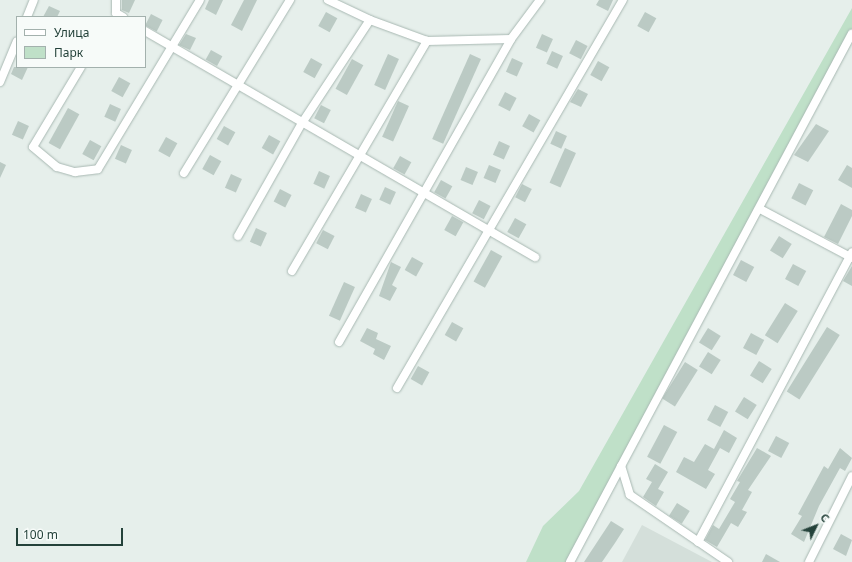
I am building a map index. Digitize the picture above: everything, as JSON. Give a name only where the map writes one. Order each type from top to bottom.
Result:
[{"type":"street","points":[[27,16],[34,0]]},
{"type":"street","points":[[116,0],[117,16]]},
{"type":"street","points":[[80,68],[33,147],[57,167],[75,172],[98,169],[200,0]]},
{"type":"street","points":[[184,173],[290,0]]},
{"type":"street","points":[[328,0],[370,20],[427,41],[510,39]]},
{"type":"street","points":[[339,342],[510,39],[540,0]]},
{"type":"street","points":[[397,388],[623,0]]},
{"type":"street","points":[[238,236],[302,123],[370,20]]},
{"type":"street","points":[[146,32],[170,48],[424,192],[535,257]]},
{"type":"street","points":[[570,562],[760,209],[852,34]]},
{"type":"street","points":[[292,271],[361,157],[427,41]]},
{"type":"street","points":[[0,82],[16,43]]},
{"type":"street","points":[[698,542],[851,255],[760,209]]},
{"type":"street","points":[[621,466],[630,495],[728,562]]},
{"type":"street","points":[[809,562],[852,476]]},
{"type":"street","points":[[844,492],[852,488]]},
{"type":"shaded area","points":[[642,525],[712,562],[622,562]]},
{"type":"green space","points":[[852,8],[852,34],[570,562],[526,562],[543,526],[579,491]]},
{"type":"building","points":[[122,0],[135,0],[129,13],[122,10]]},
{"type":"building","points":[[209,0],[223,0],[216,15],[205,9]]},
{"type":"building","points":[[244,0],[257,0],[242,31],[231,25]]},
{"type":"building","points":[[599,0],[613,0],[608,11],[596,5]]},
{"type":"building","points":[[49,6],[60,11],[58,16],[44,16]]},
{"type":"building","points":[[326,12],[337,18],[330,32],[318,26]]},
{"type":"building","points":[[645,12],[656,18],[649,32],[637,26]]},
{"type":"building","points":[[151,14],[163,20],[157,31],[146,26]]},
{"type":"building","points":[[186,34],[196,38],[190,50],[179,45]]},
{"type":"building","points":[[542,34],[553,39],[547,53],[536,48]]},
{"type":"building","points":[[576,40],[588,46],[581,59],[569,53]]},
{"type":"building","points":[[211,50],[222,56],[217,66],[206,60]]},
{"type":"building","points":[[552,51],[563,56],[557,69],[546,64]]},
{"type":"building","points":[[388,54],[399,59],[385,90],[374,85]]},
{"type":"building","points":[[470,54],[481,59],[443,144],[432,139]]},
{"type":"building","points":[[311,58],[322,64],[315,78],[303,72]]},
{"type":"building","points":[[512,58],[523,63],[517,77],[506,72]]},
{"type":"building","points":[[352,59],[363,65],[347,95],[336,89]]},
{"type":"building","points":[[598,61],[609,67],[602,81],[590,75]]},
{"type":"building","points":[[14,67],[28,68],[22,80],[11,74]]},
{"type":"building","points":[[119,77],[130,83],[123,97],[111,91]]},
{"type":"building","points":[[578,89],[588,94],[581,107],[570,102]]},
{"type":"building","points":[[505,92],[517,98],[510,111],[498,105]]},
{"type":"building","points":[[398,101],[409,106],[393,142],[382,137]]},
{"type":"building","points":[[110,104],[121,109],[115,122],[104,117]]},
{"type":"building","points":[[321,105],[331,110],[324,123],[314,118]]},
{"type":"building","points":[[68,108],[79,114],[60,149],[49,143]]},
{"type":"building","points":[[529,114],[540,120],[534,133],[522,126]]},
{"type":"building","points":[[18,121],[29,126],[23,140],[12,135]]},
{"type":"building","points":[[816,124],[829,131],[808,162],[794,155]]},
{"type":"building","points":[[224,126],[235,132],[228,145],[217,139]]},
{"type":"building","points":[[556,131],[567,136],[561,149],[550,144]]},
{"type":"building","points":[[269,135],[280,141],[273,154],[262,148]]},
{"type":"building","points":[[166,137],[177,143],[170,157],[158,151]]},
{"type":"building","points":[[90,140],[101,146],[94,160],[82,154]]},
{"type":"building","points":[[499,141],[510,146],[504,160],[493,155]]},
{"type":"building","points":[[121,145],[132,150],[126,164],[115,159]]},
{"type":"building","points":[[565,148],[576,153],[561,188],[550,183]]},
{"type":"building","points":[[210,155],[221,161],[214,175],[202,169]]},
{"type":"building","points":[[400,156],[411,162],[405,175],[393,168]]},
{"type":"building","points":[[0,162],[6,165],[0,178]]},
{"type":"building","points":[[489,165],[501,170],[495,183],[484,178]]},
{"type":"building","points":[[847,165],[852,168],[852,188],[838,180]]},
{"type":"building","points":[[466,167],[478,172],[472,185],[461,180]]},
{"type":"building","points":[[319,171],[330,176],[324,189],[313,184]]},
{"type":"building","points":[[231,174],[242,179],[236,193],[225,188]]},
{"type":"building","points":[[441,180],[452,186],[446,199],[434,192]]},
{"type":"building","points":[[799,183],[813,190],[806,205],[791,198]]},
{"type":"building","points":[[522,184],[532,189],[525,202],[515,197]]},
{"type":"building","points":[[385,187],[396,192],[390,205],[379,200]]},
{"type":"building","points":[[280,189],[292,195],[285,207],[274,201]]},
{"type":"building","points":[[361,194],[372,199],[366,213],[355,208]]},
{"type":"building","points":[[479,200],[491,206],[484,219],[472,213]]},
{"type":"building","points":[[841,204],[852,210],[852,216],[838,244],[824,237]]},
{"type":"building","points":[[452,216],[463,222],[456,236],[444,230]]},
{"type":"building","points":[[515,218],[526,224],[519,238],[507,232]]},
{"type":"building","points":[[256,228],[267,233],[261,247],[250,242]]},
{"type":"building","points":[[323,230],[335,236],[328,249],[316,243]]},
{"type":"building","points":[[779,236],[792,244],[783,258],[770,250]]},
{"type":"building","points":[[491,250],[502,256],[485,288],[474,281]]},
{"type":"building","points":[[412,257],[423,263],[416,276],[405,270]]},
{"type":"building","points":[[741,260],[754,267],[746,282],[733,275]]},
{"type":"building","points":[[391,262],[401,267],[392,285],[397,288],[390,301],[379,296]]},
{"type":"building","points":[[793,264],[806,271],[798,286],[785,279]]},
{"type":"building","points":[[852,266],[852,286],[843,281]]},
{"type":"building","points":[[344,282],[355,287],[340,321],[329,316]]},
{"type":"building","points":[[785,303],[798,311],[778,343],[765,335]]},
{"type":"building","points":[[452,322],[463,328],[456,341],[445,335]]},
{"type":"building","points":[[827,327],[840,335],[799,399],[787,391]]},
{"type":"building","points":[[367,328],[378,333],[376,339],[391,346],[384,360],[373,354],[375,349],[360,341]]},
{"type":"building","points":[[708,328],[721,336],[712,350],[699,342]]},
{"type":"building","points":[[751,333],[764,340],[756,355],[743,348]]},
{"type":"building","points":[[708,352],[721,360],[712,374],[699,366]]},
{"type":"building","points":[[759,361],[772,369],[763,383],[750,375]]},
{"type":"building","points":[[685,362],[698,370],[675,406],[662,398]]},
{"type":"building","points":[[418,366],[429,372],[422,385],[411,379]]},
{"type":"building","points":[[744,397],[757,405],[748,419],[735,411]]},
{"type":"building","points":[[715,405],[728,412],[720,427],[707,420]]},
{"type":"building","points":[[664,425],[677,432],[660,464],[647,457]]},
{"type":"building","points":[[724,430],[737,438],[729,453],[720,448],[708,470],[715,474],[706,489],[676,472],[684,457],[694,462],[705,444],[714,449]]},
{"type":"building","points":[[776,436],[789,443],[781,458],[768,451]]},
{"type":"building","points":[[757,448],[771,456],[748,490],[752,492],[742,510],[747,512],[738,527],[731,523],[717,547],[705,540],[713,525],[719,529],[735,502],[730,499],[740,482],[737,481]]},
{"type":"building","points":[[840,448],[852,458],[845,471],[840,468],[819,506],[804,542],[791,534],[802,516],[798,514],[824,466],[828,469]]},
{"type":"building","points":[[655,464],[668,472],[658,489],[664,492],[656,506],[643,497],[652,482],[646,479]]},
{"type":"building","points":[[677,503],[690,511],[682,524],[669,516]]},
{"type":"building","points":[[611,521],[624,529],[615,543],[602,562],[584,562]]},
{"type":"building","points":[[841,534],[852,540],[846,556],[833,549]]},
{"type":"building","points":[[766,554],[780,562],[762,562]]}]
